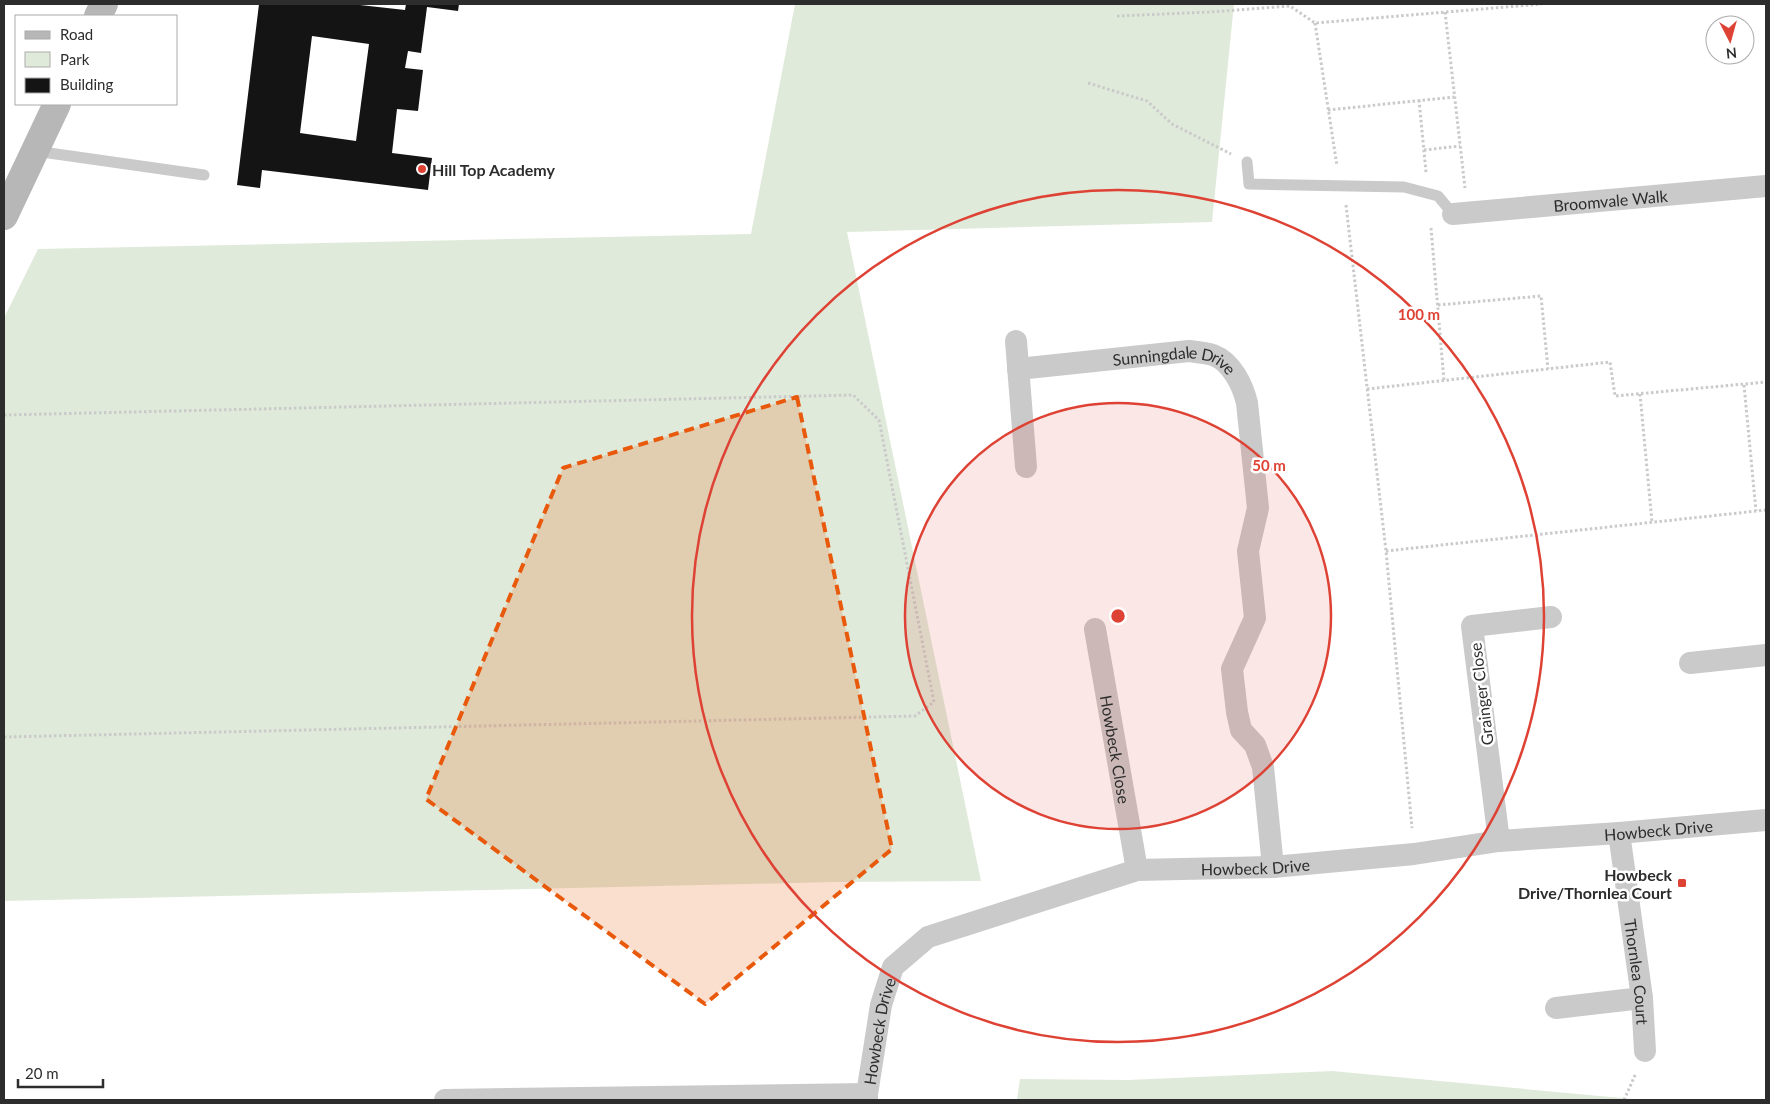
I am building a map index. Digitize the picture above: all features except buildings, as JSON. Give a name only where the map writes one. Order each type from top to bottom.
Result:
[{"type":"main road","points":[[4,216],[57,105]]},
{"type":"street","name":"Broomvale Walk","points":[[1460,213],[1766,186]]},
{"type":"street","points":[[1016,340],[1026,467]]},
{"type":"street","name":"Sunningdale Drive","points":[[1018,369],[1189,351],[1214,355],[1227,366],[1244,388],[1258,508],[1248,551],[1255,618],[1232,669],[1241,730],[1255,745],[1263,767],[1273,867]]},
{"type":"street","name":"Grainger Close","points":[[1499,842],[1472,626],[1551,617]]},
{"type":"street","name":"Howbeck Close","points":[[1095,629],[1137,870]]},
{"type":"street","points":[[1690,663],[1766,655]]},
{"type":"street","name":"Howbeck Drive","points":[[867,1097],[881,1004],[893,967],[928,937],[1137,870],[1273,867],[1414,854],[1499,842],[1766,820]]},
{"type":"street","name":"Thornlea Court","points":[[1619,833],[1642,998],[1645,1051]]},
{"type":"street","points":[[1556,1008],[1642,998]]},
{"type":"street","points":[[445,1100],[867,1097]]},
{"type":"lane","points":[[34,151],[204,175]]},
{"type":"lane","points":[[1247,162],[1249,184],[1404,187],[1438,196],[1460,213]]},
{"type":"path","points":[[1118,16],[1290,6],[1315,23],[1445,12],[1490,6],[1542,4]]},
{"type":"path","points":[[1445,12],[1460,146],[1460,213]]},
{"type":"path","points":[[1315,23],[1336,165],[1344,186],[1386,551],[1414,854]]},
{"type":"path","points":[[1088,83],[1147,101],[1172,124],[1247,162]]},
{"type":"path","points":[[1328,110],[1454,97]]},
{"type":"path","points":[[1419,100],[1444,381]]},
{"type":"path","points":[[1424,150],[1460,146]]},
{"type":"path","points":[[1438,305],[1541,296],[1548,369]]},
{"type":"path","points":[[1367,389],[1610,362],[1615,396],[1766,382]]},
{"type":"path","points":[[1744,384],[1756,511]]},
{"type":"path","points":[[1640,394],[1652,522]]},
{"type":"path","points":[[4,415],[853,395],[878,420],[934,702],[915,716],[4,737]]},
{"type":"path","points":[[1386,551],[1766,510]]},
{"type":"highlighted area","points":[[797,397],[892,849],[705,1004],[426,799],[563,468]]},
{"type":"green space","points":[[795,4],[1234,4],[1212,222],[847,232],[981,881],[833,882],[4,901],[4,318],[38,249],[751,234]]},
{"type":"green space","points":[[1332,1071],[1643,1100],[1017,1100],[1020,1079],[1128,1080]]},
{"type":"place","name":"Hill Top Academy","points":[[422,169]]},
{"type":"place","name":"Howbeck Drive/Thornlea Court","points":[[1682,883]]}]
